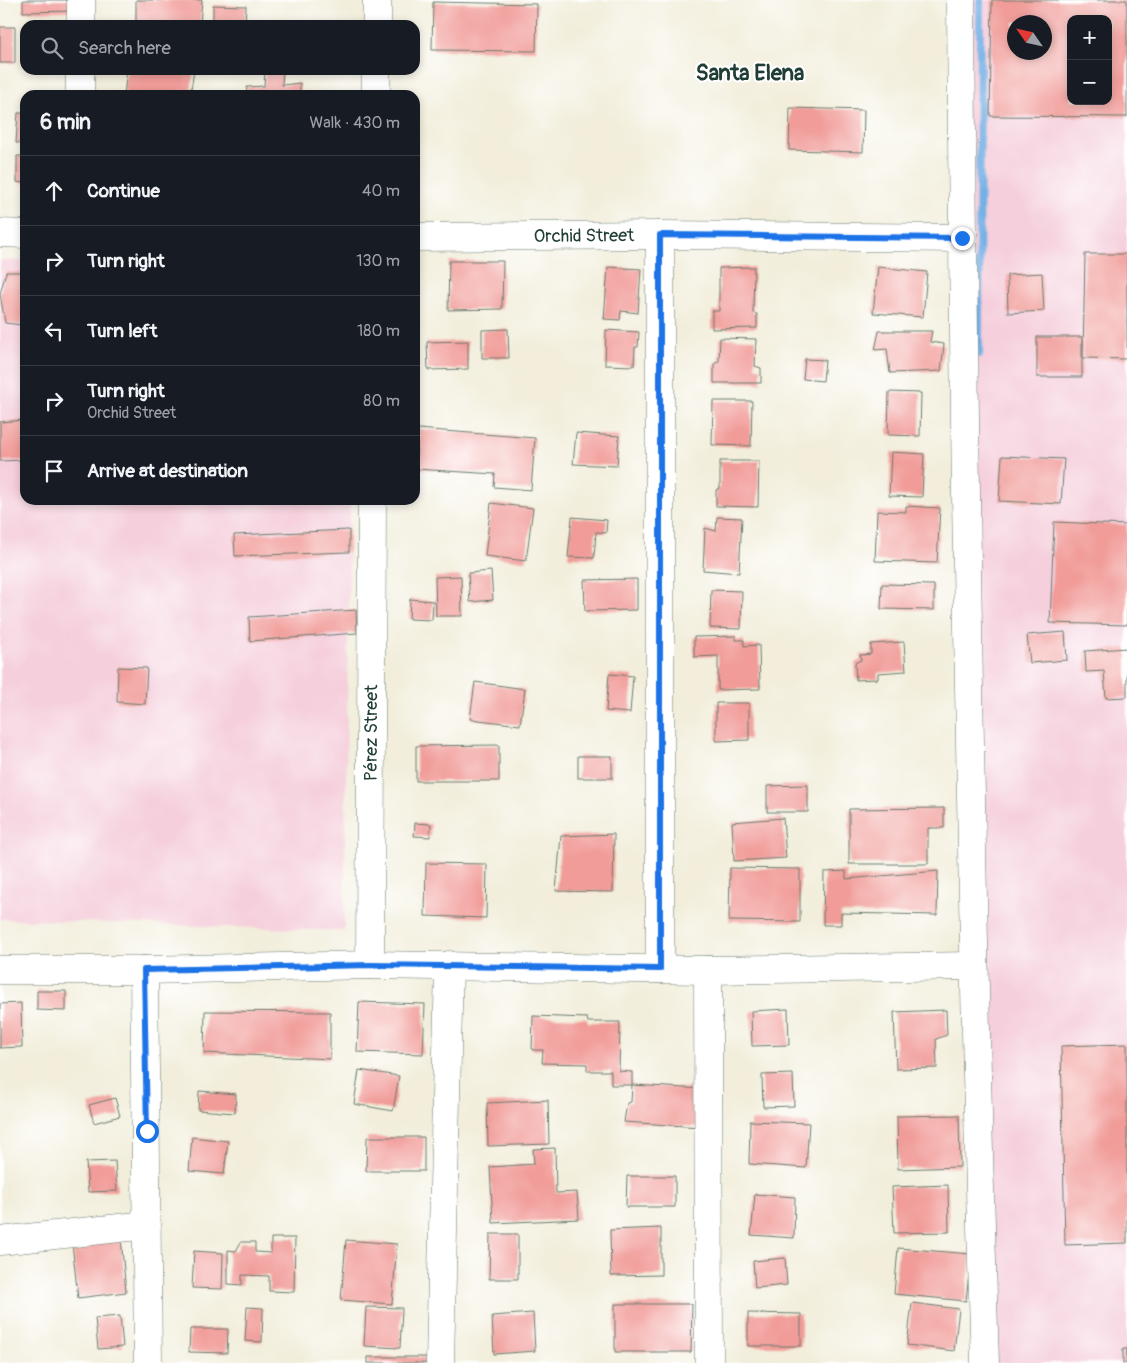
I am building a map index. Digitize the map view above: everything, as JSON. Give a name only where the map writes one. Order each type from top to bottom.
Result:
[{"type":"street","points":[[81,0],[81,20]]},
{"type":"street","points":[[377,0],[377,20]]},
{"type":"street","points":[[961,0],[962,238],[973,966],[985,1363]]},
{"type":"street","points":[[80,75],[80,90]]},
{"type":"street","points":[[376,75],[376,90]]},
{"type":"street","points":[[0,233],[20,234]]},
{"type":"street","points":[[660,235],[660,969]]},
{"type":"street","name":"Orchid Street","points":[[420,237],[660,235],[962,238]]},
{"type":"street","name":"Pérez Street","points":[[370,965],[372,505]]},
{"type":"street","points":[[0,970],[144,970],[370,965],[708,970],[973,966]]},
{"type":"street","points":[[440,1363],[449,965]]},
{"type":"street","points":[[144,970],[148,1363]]},
{"type":"street","points":[[708,970],[709,1363]]},
{"type":"street","points":[[0,1241],[147,1225]]},
{"type":"shaded area","points":[[959,0],[1127,0],[1127,1363],[986,1363]]},
{"type":"shaded area","points":[[0,260],[20,261],[20,505],[350,505],[344,931],[0,919]]},
{"type":"building","points":[[23,0],[73,0],[73,11],[23,12]]},
{"type":"building","points":[[136,0],[202,0],[200,20],[136,20]]},
{"type":"building","points":[[992,0],[1127,0],[1127,117],[990,116]]},
{"type":"building","points":[[433,2],[537,4],[536,51],[432,50]]},
{"type":"building","points":[[213,5],[246,6],[245,20],[213,20]]},
{"type":"building","points":[[0,27],[15,27],[15,63],[0,63]]},
{"type":"building","points":[[126,75],[193,75],[191,90],[125,90]]},
{"type":"building","points":[[265,75],[283,75],[282,85],[300,83],[300,90],[247,90],[247,87],[264,86]]},
{"type":"building","points":[[790,108],[864,110],[863,152],[789,150]]},
{"type":"building","points":[[18,113],[20,113],[20,143],[16,143]]},
{"type":"building","points":[[17,156],[20,156],[20,182],[17,182]]},
{"type":"building","points":[[1085,254],[1127,254],[1127,359],[1083,358]]},
{"type":"building","points":[[449,261],[503,261],[502,309],[448,310]]},
{"type":"building","points":[[608,267],[641,269],[638,313],[621,311],[620,320],[604,319]]},
{"type":"building","points":[[754,267],[753,313],[757,314],[757,328],[712,329],[712,311],[719,311],[719,268]]},
{"type":"building","points":[[878,267],[927,272],[923,317],[873,313]]},
{"type":"building","points":[[6,272],[20,272],[20,325],[5,323],[0,294]]},
{"type":"building","points":[[1042,273],[1044,311],[1008,313],[1007,275]]},
{"type":"building","points":[[508,329],[509,358],[482,358],[482,330]]},
{"type":"building","points":[[606,330],[639,332],[638,347],[635,347],[634,366],[605,365]]},
{"type":"building","points":[[879,331],[932,331],[930,342],[944,344],[941,371],[890,373],[887,349],[875,350]]},
{"type":"building","points":[[1037,337],[1082,337],[1082,377],[1037,377]]},
{"type":"building","points":[[720,338],[756,339],[755,366],[761,368],[761,383],[714,383],[714,364],[719,361]]},
{"type":"building","points":[[468,341],[468,369],[428,370],[427,342]]},
{"type":"building","points":[[805,359],[825,360],[823,381],[803,379]]},
{"type":"building","points":[[889,392],[921,393],[920,436],[888,435]]},
{"type":"building","points":[[713,401],[752,401],[751,446],[712,445]]},
{"type":"building","points":[[20,420],[20,460],[0,461],[0,422]]},
{"type":"building","points":[[420,429],[535,438],[531,490],[494,487],[495,474],[420,469]]},
{"type":"building","points":[[576,433],[619,436],[617,466],[573,464]]},
{"type":"building","points":[[891,452],[924,454],[922,497],[889,496]]},
{"type":"building","points":[[1002,456],[1064,459],[1061,504],[999,501]]},
{"type":"building","points":[[720,461],[759,461],[758,507],[716,506],[716,490],[720,488]]},
{"type":"building","points":[[491,503],[533,508],[526,561],[485,556]]},
{"type":"building","points":[[906,506],[940,508],[937,563],[875,561],[877,511],[906,512]]},
{"type":"building","points":[[572,517],[607,520],[606,533],[596,532],[594,558],[568,557]]},
{"type":"building","points":[[717,517],[742,518],[739,573],[703,570],[705,528],[716,531]]},
{"type":"building","points":[[1054,522],[1127,525],[1127,625],[1050,623]]},
{"type":"building","points":[[349,530],[349,552],[235,556],[234,535]]},
{"type":"building","points":[[491,571],[493,600],[470,602],[468,573]]},
{"type":"building","points":[[461,576],[462,616],[436,616],[435,577]]},
{"type":"building","points":[[637,579],[637,610],[585,611],[584,580]]},
{"type":"building","points":[[882,584],[934,585],[934,610],[881,609]]},
{"type":"building","points":[[711,590],[742,591],[741,629],[710,628]]},
{"type":"building","points":[[410,599],[433,601],[432,620],[409,619]]},
{"type":"building","points":[[356,610],[357,633],[250,641],[249,617]]},
{"type":"building","points":[[1065,632],[1067,660],[1030,663],[1027,635]]},
{"type":"building","points":[[736,636],[736,640],[744,640],[744,646],[759,645],[760,689],[718,690],[718,656],[694,657],[694,637]]},
{"type":"building","points":[[904,642],[906,671],[878,673],[878,679],[856,680],[855,663],[861,660],[860,655],[871,654],[871,644]]},
{"type":"building","points":[[1127,648],[1127,697],[1106,698],[1104,671],[1086,672],[1085,651]]},
{"type":"building","points":[[118,667],[147,668],[145,704],[117,702]]},
{"type":"building","points":[[609,674],[633,676],[630,713],[606,711]]},
{"type":"building","points":[[475,682],[525,689],[520,725],[470,719]]},
{"type":"building","points":[[716,703],[749,703],[749,740],[716,741]]},
{"type":"building","points":[[499,745],[499,781],[416,781],[416,746]]},
{"type":"building","points":[[578,756],[612,756],[612,778],[578,778]]},
{"type":"building","points":[[808,785],[808,812],[767,812],[767,786]]},
{"type":"building","points":[[944,808],[944,828],[928,828],[928,864],[849,864],[849,809]]},
{"type":"building","points":[[783,818],[786,858],[734,861],[732,822]]},
{"type":"building","points":[[415,823],[431,824],[430,837],[414,836]]},
{"type":"building","points":[[614,834],[613,892],[556,891],[561,836]]},
{"type":"building","points":[[426,863],[487,864],[486,918],[425,916]]},
{"type":"building","points":[[730,868],[800,869],[800,922],[729,921]]},
{"type":"building","points":[[846,871],[846,879],[938,871],[937,915],[841,913],[841,925],[823,925],[824,872]]},
{"type":"building","points":[[37,991],[66,991],[66,1011],[37,1010]]},
{"type":"building","points":[[359,1002],[425,1004],[423,1054],[357,1052]]},
{"type":"building","points":[[21,1003],[22,1047],[0,1048],[0,1004]]},
{"type":"building","points":[[788,1009],[789,1045],[752,1046],[751,1011]]},
{"type":"building","points":[[946,1010],[947,1035],[936,1039],[937,1068],[896,1069],[894,1012]]},
{"type":"building","points":[[205,1011],[330,1012],[330,1059],[204,1053]]},
{"type":"building","points":[[533,1016],[587,1018],[588,1022],[620,1022],[619,1071],[632,1072],[632,1085],[611,1085],[611,1071],[587,1071],[587,1064],[542,1063],[543,1050],[532,1050]]},
{"type":"building","points":[[1127,1044],[1127,1243],[1065,1245],[1061,1046]]},
{"type":"building","points":[[359,1070],[399,1076],[393,1111],[354,1104]]},
{"type":"building","points":[[793,1074],[794,1106],[763,1107],[762,1075]]},
{"type":"building","points":[[632,1085],[703,1089],[700,1127],[624,1122],[627,1103],[631,1102]]},
{"type":"building","points":[[199,1091],[236,1094],[235,1113],[198,1110]]},
{"type":"building","points":[[115,1098],[120,1116],[94,1123],[89,1105]]},
{"type":"building","points":[[548,1100],[549,1144],[488,1146],[487,1103]]},
{"type":"building","points":[[959,1115],[960,1167],[898,1169],[897,1116]]},
{"type":"building","points":[[750,1121],[809,1123],[806,1168],[749,1164]]},
{"type":"building","points":[[192,1137],[228,1141],[224,1174],[189,1171]]},
{"type":"building","points":[[367,1137],[424,1137],[424,1171],[366,1171]]},
{"type":"building","points":[[555,1148],[556,1193],[577,1192],[579,1219],[493,1223],[490,1167],[534,1164],[533,1149]]},
{"type":"building","points":[[115,1161],[117,1191],[88,1192],[86,1162]]},
{"type":"building","points":[[627,1176],[675,1176],[675,1207],[626,1207]]},
{"type":"building","points":[[948,1185],[949,1232],[894,1233],[892,1187]]},
{"type":"building","points":[[755,1194],[795,1197],[794,1238],[751,1235]]},
{"type":"building","points":[[661,1228],[661,1275],[611,1276],[610,1230]]},
{"type":"building","points":[[490,1234],[518,1234],[518,1279],[489,1279]]},
{"type":"building","points":[[121,1238],[126,1292],[78,1298],[72,1243]]},
{"type":"building","points":[[271,1238],[295,1238],[294,1292],[269,1291],[269,1276],[242,1275],[242,1285],[228,1284],[228,1250],[236,1251],[241,1242],[255,1242],[255,1252],[271,1253]]},
{"type":"building","points":[[346,1240],[397,1244],[392,1304],[341,1300]]},
{"type":"building","points":[[898,1248],[971,1254],[966,1301],[894,1294]]},
{"type":"building","points":[[194,1251],[223,1253],[222,1289],[192,1288]]},
{"type":"building","points":[[785,1258],[787,1285],[755,1288],[753,1261]]},
{"type":"building","points":[[912,1303],[959,1309],[954,1351],[907,1345]]},
{"type":"building","points":[[615,1304],[692,1304],[691,1352],[615,1352]]},
{"type":"building","points":[[247,1307],[263,1308],[262,1342],[245,1341]]},
{"type":"building","points":[[366,1307],[402,1308],[400,1348],[364,1346]]},
{"type":"building","points":[[533,1313],[535,1351],[494,1354],[492,1316]]},
{"type":"building","points":[[748,1313],[801,1314],[801,1346],[748,1346]]},
{"type":"building","points":[[120,1316],[123,1347],[98,1349],[95,1318]]},
{"type":"building","points":[[190,1329],[228,1329],[227,1353],[189,1352]]},
{"type":"building","points":[[1123,1349],[1127,1349],[1127,1363],[1123,1363]]},
{"type":"building","points":[[368,1357],[433,1357],[433,1363],[368,1363]]},
{"type":"waterway","points":[[979,354],[980,0]]},
{"type":"district","name":"Santa Elena","points":[[750,73]]},
{"type":"route","points":[[147,1131],[144,970],[370,965],[660,969],[660,235],[962,238]]}]
